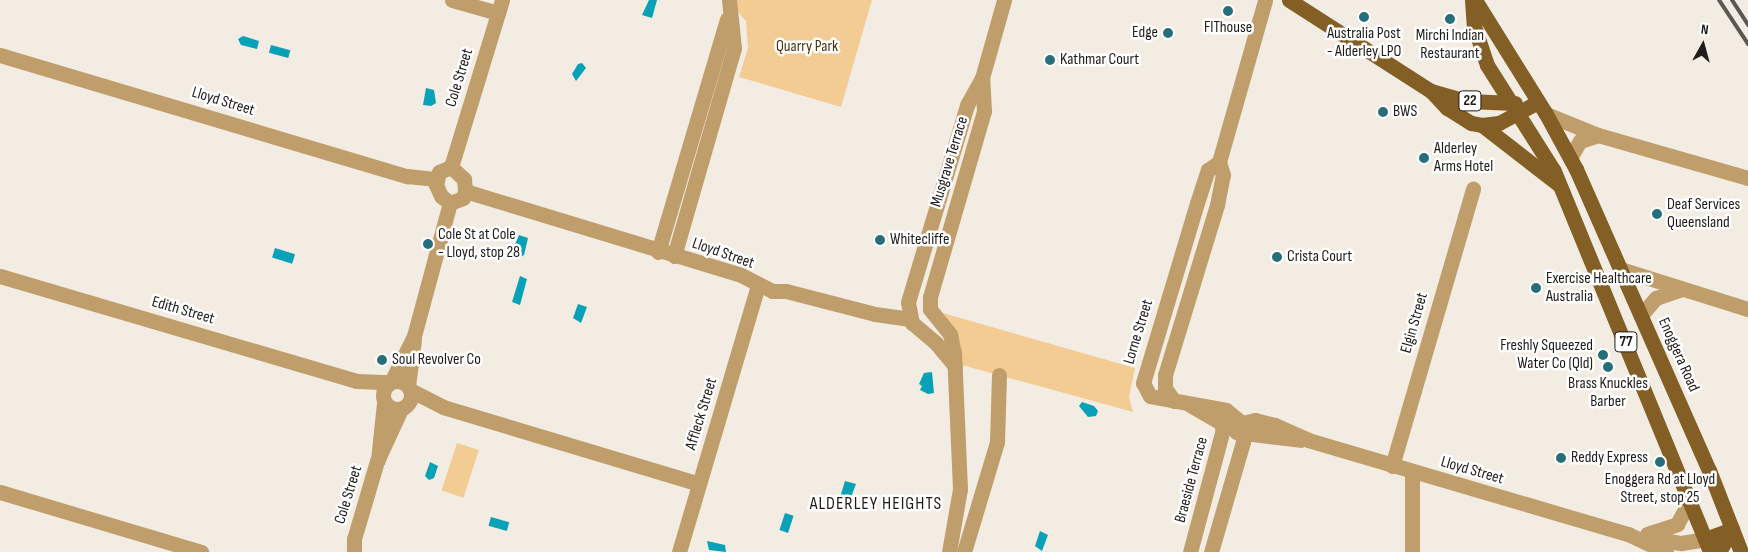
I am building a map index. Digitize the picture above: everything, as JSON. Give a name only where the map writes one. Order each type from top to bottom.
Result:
[{"type":"main road","name":"22","points":[[1289,0],[1431,91],[1447,108],[1471,123],[1482,125],[1511,112],[1539,104]]},
{"type":"main road","name":"Enoggera Road","points":[[1473,0],[1539,104],[1570,158],[1642,315],[1741,552]]},
{"type":"main road","points":[[1473,0],[1474,26],[1484,58],[1511,112],[1498,140]]},
{"type":"main road","name":"22","points":[[1431,91],[1511,112]]},
{"type":"main road","name":"77","points":[[1511,112],[1546,156],[1588,250],[1708,545]]},
{"type":"main road","points":[[1482,125],[1498,140],[1558,184]]},
{"type":"main road","points":[[1708,545],[1732,529]]},
{"type":"main road","points":[[1719,552],[1732,529]]},
{"type":"street","points":[[452,0],[500,6]]},
{"type":"street","points":[[658,252],[728,15],[729,0]]},
{"type":"street","name":"Musgrave Terrace","points":[[909,319],[910,296],[967,105],[982,78],[1004,0]]},
{"type":"street","name":"Lorne Street","points":[[1174,401],[1167,392],[1164,381],[1216,205],[1223,175],[1219,162],[1265,0]]},
{"type":"street","name":"Cole Street","points":[[451,167],[500,6]]},
{"type":"street","points":[[674,256],[734,48],[728,15]]},
{"type":"street","name":"Lloyd Street","points":[[0,55],[407,176],[437,179]]},
{"type":"street","name":"Musgrave Terrace","points":[[949,552],[960,489],[952,338],[933,314],[930,297],[984,111],[982,78]]},
{"type":"street","points":[[1539,104],[1598,135],[1748,178]]},
{"type":"street","points":[[1570,158],[1580,141],[1598,135]]},
{"type":"street","name":"Lorne Street","points":[[1174,401],[1148,396],[1144,377],[1202,186],[1208,170],[1219,162]]},
{"type":"street","points":[[451,167],[464,179],[465,191],[463,198],[450,203],[441,196],[437,179],[443,168],[451,167]]},
{"type":"street","name":"Elgin Street","points":[[1392,466],[1473,189]]},
{"type":"street","name":"Lloyd Street","points":[[465,191],[658,252],[741,275],[758,286],[881,316],[909,319]]},
{"type":"street","points":[[403,408],[411,399],[409,388],[414,336],[450,203]]},
{"type":"street","points":[[1620,269],[1748,309]]},
{"type":"street","name":"Edith Street","points":[[0,276],[356,381],[390,382]]},
{"type":"street","name":"Affleck Street","points":[[679,552],[758,286]]},
{"type":"street","points":[[1642,315],[1661,295],[1682,289]]},
{"type":"street","points":[[909,319],[936,343],[954,366]]},
{"type":"street","points":[[414,336],[390,382],[384,388],[383,401],[392,409],[443,407]]},
{"type":"street","points":[[964,552],[997,442],[999,375]]},
{"type":"street","name":"Edith Street","points":[[356,381],[383,401]]},
{"type":"street","points":[[390,382],[401,381],[409,388],[443,407],[699,484]]},
{"type":"street","name":"Cole Street","points":[[378,461],[383,401]]},
{"type":"street","name":"Braeside Terrace","points":[[1174,401],[1220,419],[1190,552]]},
{"type":"street","name":"Cole Street","points":[[344,552],[354,546],[378,461],[403,408]]},
{"type":"street","points":[[1210,552],[1243,429],[1235,414],[1220,419]]},
{"type":"street","name":"Lloyd Street","points":[[1243,429],[1262,421],[1308,440],[1657,544],[1678,523],[1690,501]]},
{"type":"street","points":[[1412,471],[1412,552]]},
{"type":"street","points":[[0,492],[201,552]]},
{"type":"street","points":[[1657,544],[1708,545]]},
{"type":"green space","name":"Quarry Park","points":[[737,0],[872,0],[841,107],[739,77],[748,48],[746,21],[738,12]]},
{"type":"green space","points":[[943,313],[1135,368],[1129,397],[1133,412],[962,365],[959,341]]},
{"type":"green space","points":[[457,443],[479,450],[463,498],[442,491]]},
{"type":"water","points":[[649,0],[657,0],[652,18],[642,15]]},
{"type":"water","points":[[243,36],[259,41],[257,49],[241,45],[238,39]]},
{"type":"water","points":[[271,45],[290,50],[288,58],[269,53]]},
{"type":"water","points":[[582,63],[586,68],[576,81],[572,74],[578,64]]},
{"type":"water","points":[[426,88],[434,90],[436,103],[431,106],[423,105]]},
{"type":"water","points":[[519,235],[528,238],[524,255],[518,258],[513,249]]},
{"type":"water","points":[[275,248],[295,254],[292,264],[272,258]]},
{"type":"water","points":[[520,276],[527,279],[520,305],[512,302]]},
{"type":"water","points":[[578,304],[587,307],[581,323],[573,318]]},
{"type":"water","points":[[932,372],[934,393],[928,394],[920,390],[922,386],[919,384],[924,373]]},
{"type":"water","points":[[1082,402],[1094,406],[1098,411],[1096,416],[1088,417],[1079,406]]},
{"type":"water","points":[[430,462],[438,466],[434,478],[429,480],[425,476]]},
{"type":"water","points":[[845,481],[856,484],[846,510],[837,507]]},
{"type":"water","points":[[785,513],[794,516],[788,533],[779,530]]},
{"type":"water","points":[[491,517],[509,522],[507,531],[489,526]]},
{"type":"water","points":[[1040,531],[1048,535],[1042,551],[1035,546]]},
{"type":"water","points":[[707,541],[725,545],[726,552],[709,550]]},
{"type":"railway","points":[[1719,0],[1748,44]]},
{"type":"railway","points":[[1732,0],[1748,25]]},
{"type":"place","name":"FIThouse","points":[[1228,11]]},
{"type":"place","name":"Australia Post - Alderley LPO","points":[[1364,17]]},
{"type":"place","name":"Mirchi Indian Restaurant","points":[[1450,19]]},
{"type":"place","name":"Edge","points":[[1168,33]]},
{"type":"place","name":"Kathmar Court","points":[[1050,60]]},
{"type":"place","name":"BWS","points":[[1383,112]]},
{"type":"place","name":"Alderley Arms Hotel","points":[[1424,158]]},
{"type":"place","name":"Deaf Services Queensland","points":[[1657,214]]},
{"type":"place","name":"Whitecliffe","points":[[880,240]]},
{"type":"place","name":"Cole St at Cole - Lloyd, stop 28","points":[[428,244]]},
{"type":"place","name":"Crista Court","points":[[1277,257]]},
{"type":"place","name":"Exercise Healthcare Australia","points":[[1536,288]]},
{"type":"place","name":"Freshly Squeezed Water Co (Qld)","points":[[1603,355]]},
{"type":"place","name":"Soul Revolver Co","points":[[382,360]]},
{"type":"place","name":"Brass Knuckles Barber","points":[[1608,367]]},
{"type":"place","name":"Reddy Express","points":[[1561,458]]},
{"type":"place","name":"Enoggera Rd at Lloyd Street, stop 25","points":[[1660,462]]},
{"type":"district","name":"ALDERLEY HEIGHTS","points":[[876,504]]}]
